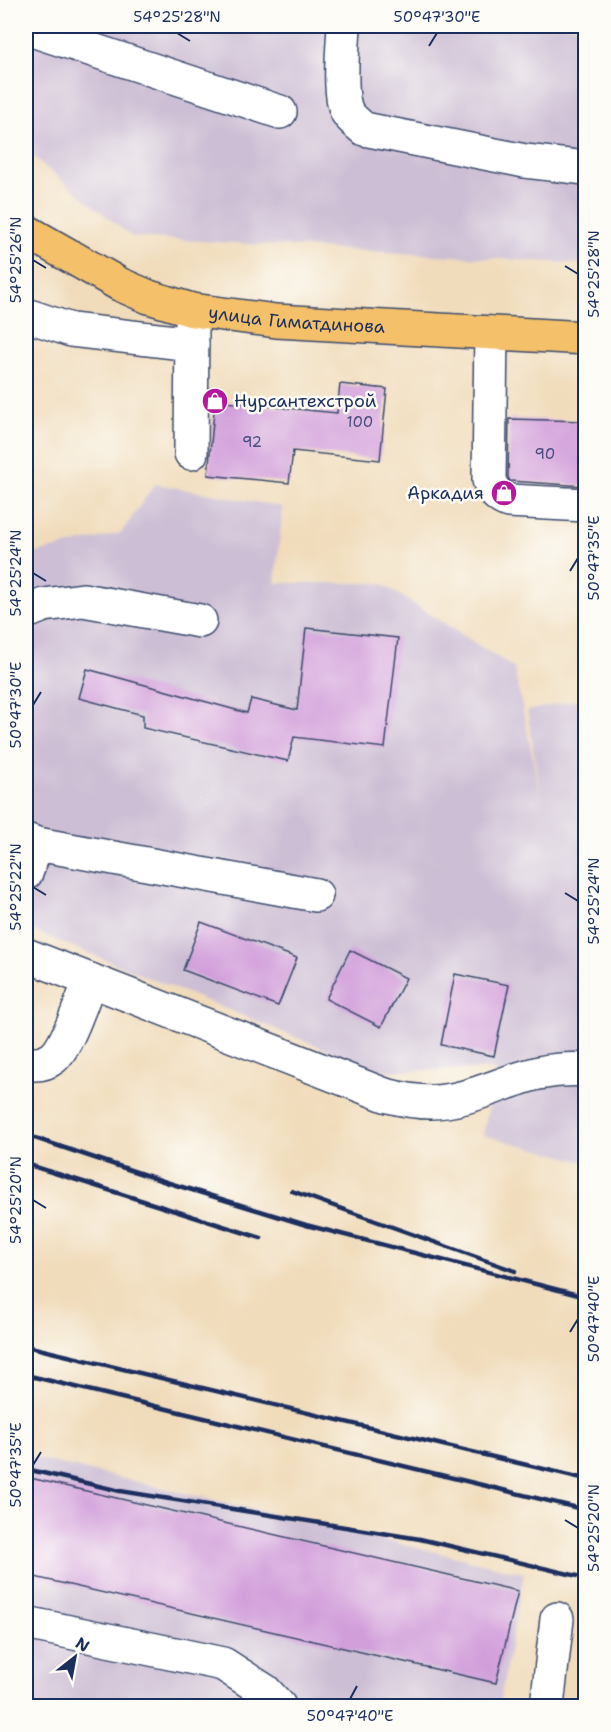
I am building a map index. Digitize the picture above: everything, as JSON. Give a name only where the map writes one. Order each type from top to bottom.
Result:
[{"type":"main road","name":"улица Гиматдинова","points":[[26,231],[119,284],[149,297],[192,310],[276,321],[585,338]]},
{"type":"lane","points":[[344,26],[343,96],[347,112],[353,121],[364,129],[525,161],[585,168]]},
{"type":"lane","points":[[26,28],[280,112]]},
{"type":"lane","points":[[191,453],[192,310]]},
{"type":"lane","points":[[26,315],[71,330],[192,344]]},
{"type":"lane","points":[[491,333],[489,480],[492,490],[497,496],[508,501],[585,505]]},
{"type":"lane","points":[[26,612],[44,605],[84,600],[200,621]]},
{"type":"lane","points":[[29,852],[316,895]]},
{"type":"lane","points":[[26,955],[385,1095],[408,1101],[433,1102],[463,1097],[538,1073],[585,1070]]},
{"type":"lane","points":[[26,1063],[36,1065],[53,1058],[64,1043],[90,980]]},
{"type":"lane","points":[[547,1707],[557,1619]]},
{"type":"lane","points":[[26,1623],[223,1664],[265,1691],[279,1707]]},
{"type":"shaded area","points":[[26,26],[585,26],[585,264],[132,237],[26,151]]},
{"type":"shaded area","points":[[155,484],[283,507],[275,583],[381,583],[514,668],[542,802],[527,711],[585,698],[585,1162],[483,1135],[496,1069],[379,1071],[26,928],[26,555],[121,533]]},
{"type":"shaded area","points":[[26,1456],[524,1573],[499,1706],[26,1706]]},
{"type":"building","points":[[340,384],[387,389],[380,460],[293,451],[289,483],[208,475],[215,401],[337,413]]},
{"type":"building","points":[[509,419],[585,421],[585,486],[510,481],[508,477]]},
{"type":"building","points":[[306,628],[398,638],[385,748],[294,737],[288,761],[143,728],[143,715],[79,698],[87,669],[247,713],[251,699],[297,710]]},
{"type":"building","points":[[201,922],[297,958],[278,1006],[183,970]]},
{"type":"building","points":[[350,950],[406,978],[381,1027],[326,999]]},
{"type":"building","points":[[455,974],[509,985],[494,1056],[441,1045]]},
{"type":"building","points":[[26,1477],[518,1591],[496,1683],[26,1575]]},
{"type":"railway","points":[[26,1135],[166,1182],[306,1225],[586,1297]]},
{"type":"railway","points":[[26,1164],[261,1238]]},
{"type":"railway","points":[[292,1191],[515,1271]]},
{"type":"railway","points":[[26,1346],[586,1479]]},
{"type":"railway","points":[[26,1375],[586,1510]]},
{"type":"railway","points":[[26,1469],[120,1491],[420,1539],[586,1578]]},
{"type":"place","name":"Нурсантехстрой","points":[[215,401]]},
{"type":"place","name":"Аркадия","points":[[504,493]]}]
